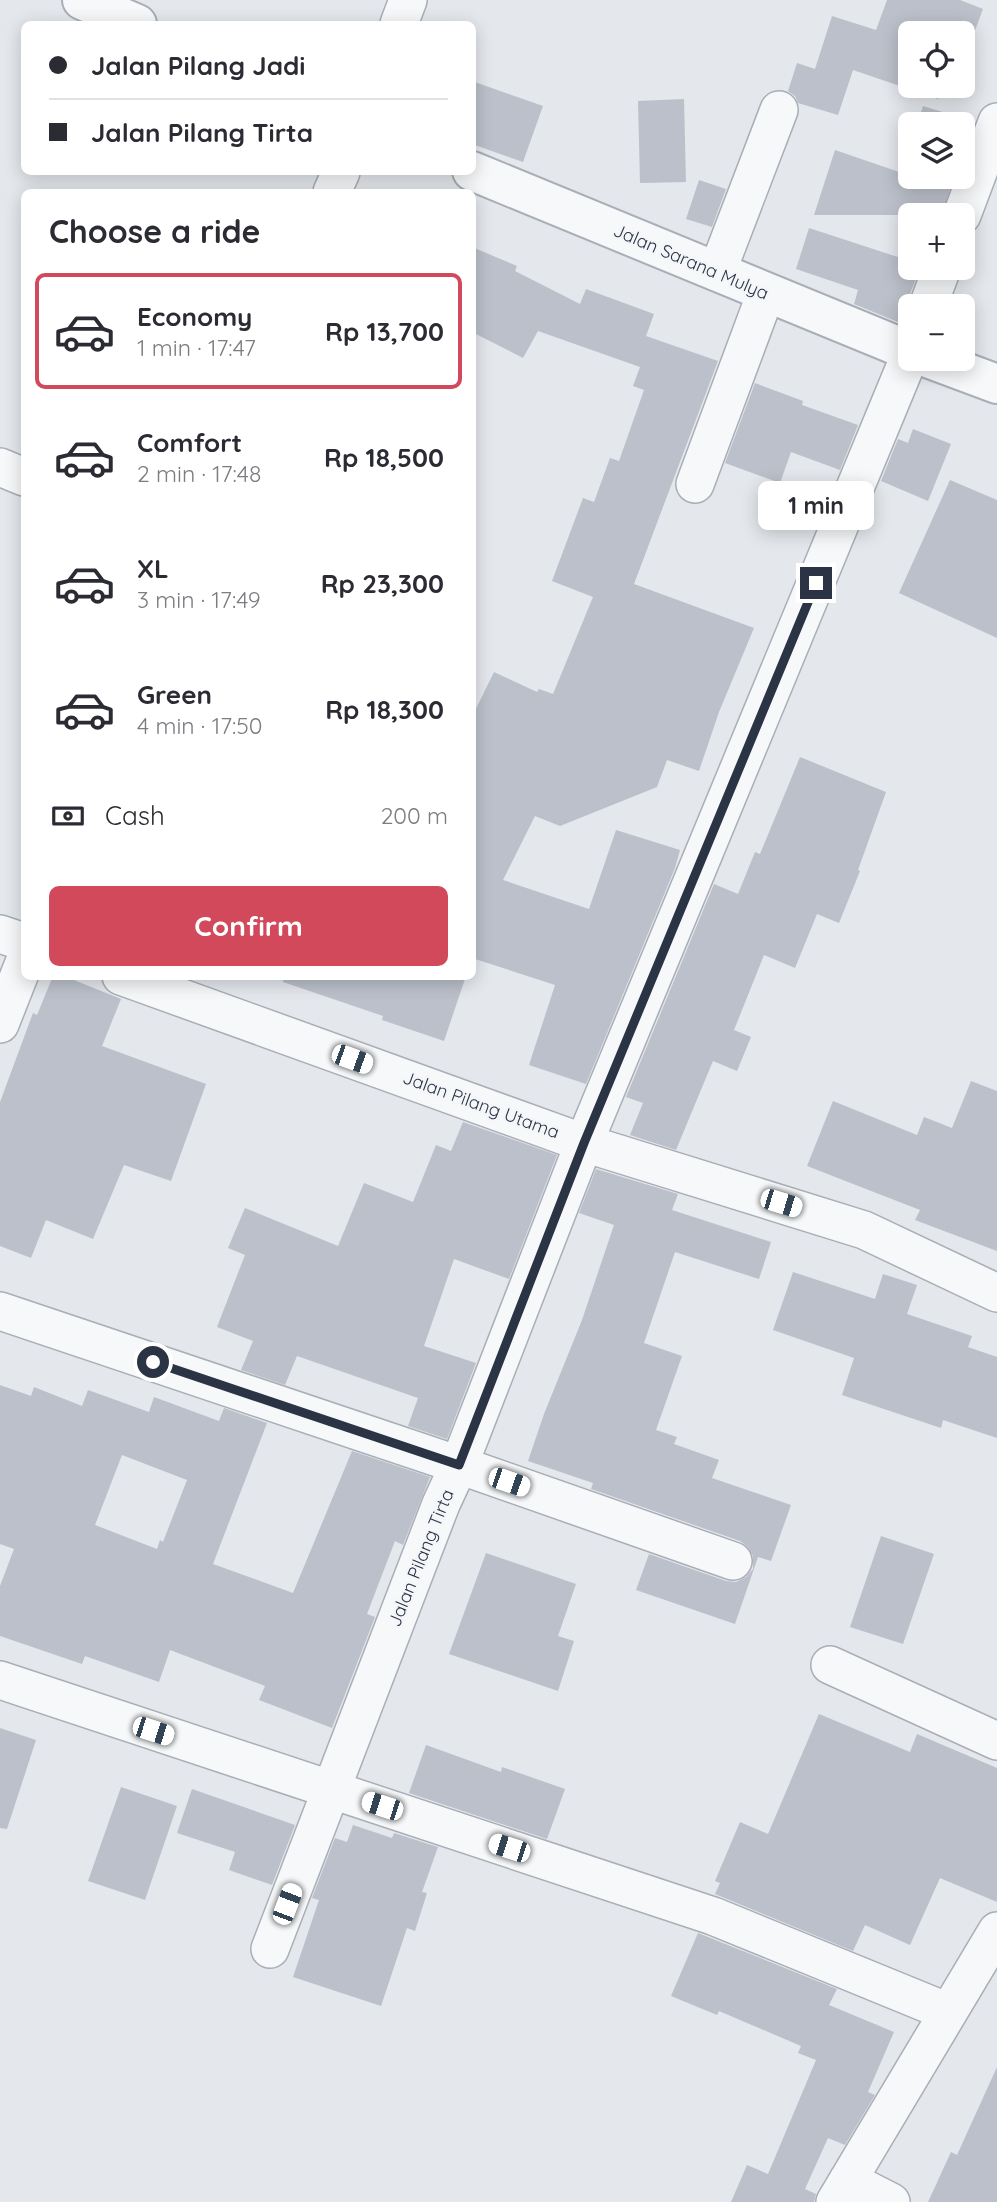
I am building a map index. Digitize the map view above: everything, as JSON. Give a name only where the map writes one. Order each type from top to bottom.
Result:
[{"type":"street","points":[[82,0],[130,21]]},
{"type":"street","points":[[399,21],[408,0]]},
{"type":"street","points":[[716,272],[779,110]]},
{"type":"street","points":[[967,203],[997,122]]},
{"type":"street","name":"Jalan Sarana Mulya","points":[[476,173],[898,348]]},
{"type":"street","points":[[695,484],[766,293]]},
{"type":"street","name":"Jalan Pilang Tirta","points":[[270,1950],[441,1504],[459,1465],[584,1143],[903,371]]},
{"type":"street","points":[[962,371],[997,384]]},
{"type":"street","points":[[0,467],[21,476]]},
{"type":"street","points":[[0,934],[21,941]]},
{"type":"street","points":[[0,1024],[21,971]]},
{"type":"street","name":"Jalan Pilang Utama","points":[[132,980],[584,1143],[864,1230],[997,1293]]},
{"type":"street","points":[[0,1311],[459,1465],[733,1562]]},
{"type":"street","points":[[830,1665],[997,1741]]},
{"type":"street","points":[[0,1680],[713,1916],[948,2012]]},
{"type":"street","points":[[891,2202],[841,2191],[997,1931]]},
{"type":"building","points":[[887,0],[960,0],[983,9],[975,31],[975,21],[898,21],[898,85],[853,70],[838,115],[798,103],[795,96],[788,91],[797,63],[815,69],[832,16],[876,30]]},
{"type":"building","points":[[476,82],[543,106],[523,162],[476,145]]},
{"type":"building","points":[[684,99],[686,182],[640,183],[638,101]]},
{"type":"building","points":[[923,106],[942,112],[921,112]]},
{"type":"building","points":[[835,150],[898,172],[898,189],[950,189],[946,203],[898,203],[898,215],[814,215]]},
{"type":"building","points":[[699,180],[726,189],[712,227],[686,219]]},
{"type":"building","points":[[809,228],[898,257],[898,280],[915,280],[910,294],[898,294],[898,322],[854,304],[858,290],[796,269]]},
{"type":"building","points":[[476,249],[517,266],[515,271],[580,304],[586,289],[654,314],[646,336],[718,361],[634,584],[754,628],[719,712],[699,771],[667,760],[657,787],[560,826],[535,816],[503,880],[589,909],[616,830],[680,850],[586,1084],[529,1065],[555,985],[476,959],[476,709],[494,672],[537,692],[539,689],[553,694],[593,597],[552,581],[583,498],[594,502],[610,458],[619,461],[644,390],[633,386],[640,367],[538,331],[523,358],[476,334]]},
{"type":"building","points":[[755,383],[803,401],[802,405],[858,425],[840,470],[791,452],[780,483],[725,463]]},
{"type":"building","points":[[913,429],[951,444],[928,501],[881,481],[898,439],[908,443]]},
{"type":"building","points":[[950,480],[997,500],[997,638],[899,593]]},
{"type":"building","points":[[800,757],[886,792],[858,870],[860,871],[839,923],[817,914],[795,968],[764,955],[734,1030],[751,1037],[737,1071],[713,1061],[676,1150],[630,1135],[643,1103],[626,1097],[714,884],[738,894],[755,852],[760,854]]},
{"type":"building","points":[[51,980],[74,980],[121,999],[102,1046],[206,1084],[171,1181],[124,1165],[93,1239],[46,1220],[31,1258],[0,1246],[0,1102],[33,1013],[37,1015]]},
{"type":"building","points":[[465,980],[444,1041],[382,1020],[383,1016],[283,982]]},
{"type":"building","points":[[971,1081],[997,1091],[997,1251],[915,1220],[920,1210],[807,1166],[833,1101],[917,1135],[924,1117],[952,1128]]},
{"type":"building","points":[[463,1122],[557,1155],[509,1279],[454,1259],[424,1346],[476,1363],[447,1439],[408,1426],[418,1398],[297,1356],[285,1385],[241,1370],[253,1341],[217,1327],[245,1255],[228,1248],[245,1208],[338,1246],[364,1183],[413,1202],[436,1145],[451,1151]]},
{"type":"building","points":[[596,1169],[678,1194],[672,1210],[771,1242],[759,1279],[675,1252],[644,1343],[682,1356],[656,1430],[677,1437],[674,1444],[719,1460],[712,1478],[791,1505],[771,1561],[758,1557],[735,1624],[636,1590],[649,1554],[726,1581],[736,1582],[746,1577],[753,1569],[753,1556],[748,1547],[740,1541],[591,1489],[593,1483],[528,1461],[582,1320],[614,1225],[579,1213]]},
{"type":"building","points":[[793,1272],[875,1299],[883,1274],[917,1285],[907,1314],[972,1336],[968,1347],[997,1357],[997,1438],[943,1420],[941,1428],[842,1395],[854,1358],[773,1330]]},
{"type":"building","points":[[0,1385],[31,1396],[34,1387],[82,1406],[88,1390],[149,1412],[154,1397],[219,1421],[224,1408],[267,1423],[213,1564],[293,1593],[352,1451],[430,1477],[403,1545],[395,1541],[367,1614],[375,1617],[332,1728],[259,1700],[265,1686],[170,1650],[159,1682],[85,1656],[82,1664],[0,1636],[0,1586],[14,1549],[0,1544]],"holes":[[[122,1455],[187,1480],[163,1542],[160,1540],[157,1549],[95,1525]]]},
{"type":"building","points":[[881,1536],[934,1554],[903,1644],[850,1627]]},
{"type":"building","points":[[486,1553],[576,1584],[558,1636],[574,1641],[558,1691],[449,1654]]},
{"type":"building","points":[[819,1714],[910,1752],[917,1734],[997,1768],[997,1902],[940,1878],[910,1945],[865,1925],[853,1951],[715,1894],[720,1883],[715,1881],[740,1822],[768,1834]]},
{"type":"building","points":[[0,1728],[36,1740],[7,1829],[0,1828]]},
{"type":"building","points":[[426,1745],[501,1772],[502,1767],[565,1789],[547,1839],[409,1793]]},
{"type":"building","points":[[121,1787],[177,1806],[145,1900],[88,1881]]},
{"type":"building","points":[[192,1789],[295,1825],[272,1885],[229,1870],[235,1852],[177,1833]]},
{"type":"building","points":[[353,1825],[392,1838],[394,1833],[438,1847],[422,1892],[427,1893],[415,1931],[407,1928],[381,2006],[293,1977],[319,1900],[312,1898],[335,1838],[347,1842]]},
{"type":"building","points":[[698,1933],[837,1989],[829,2005],[894,2032],[868,2092],[875,2095],[845,2145],[828,2138],[805,2189],[816,2194],[814,2202],[731,2202],[747,2165],[768,2174],[816,2060],[798,2053],[801,2046],[719,2011],[717,2015],[671,1996]]},
{"type":"building","points":[[997,2067],[997,2202],[928,2202],[951,2152],[957,2155]]},
{"type":"route","points":[[153,1362],[459,1465],[584,1143],[816,583]]}]
